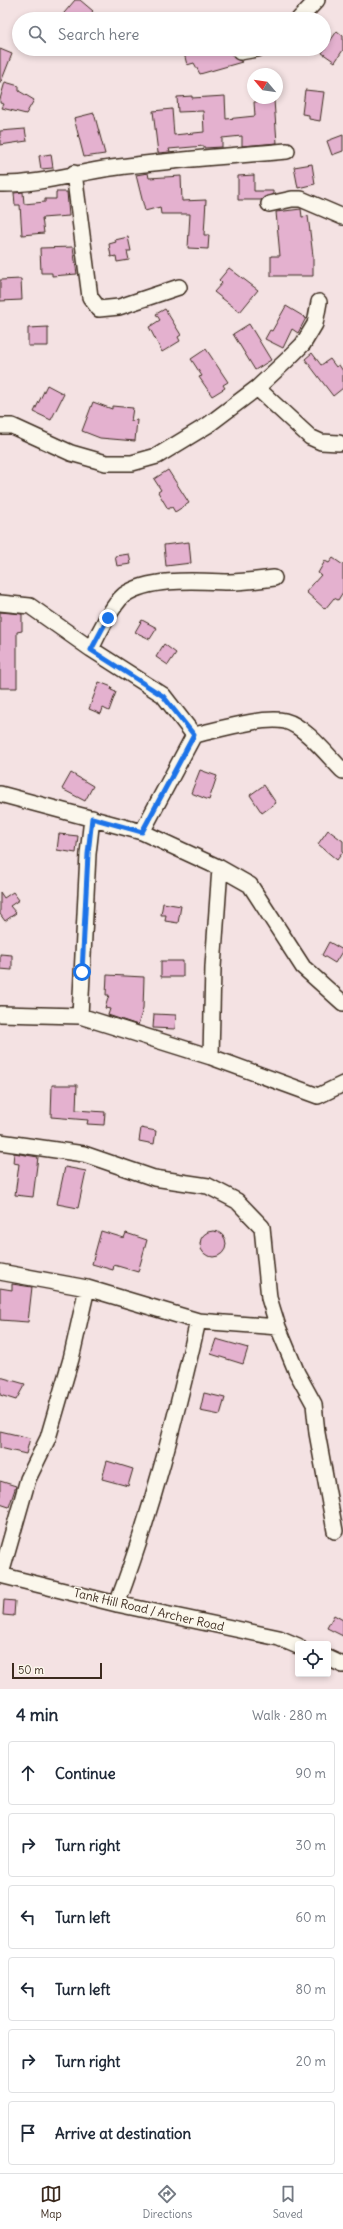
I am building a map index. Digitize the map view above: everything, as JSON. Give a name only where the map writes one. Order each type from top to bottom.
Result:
[{"type":"street","points":[[306,12],[317,0]]},
{"type":"street","points":[[0,184],[47,180],[74,173],[167,160],[287,151]]},
{"type":"street","points":[[74,173],[90,297],[99,309],[119,307],[179,287]]},
{"type":"street","points":[[269,204],[292,199],[301,199],[343,217]]},
{"type":"street","points":[[0,426],[12,426],[71,453],[106,463],[132,463],[157,456],[208,425],[257,388],[303,344],[315,324],[319,302]]},
{"type":"street","points":[[257,388],[310,437],[321,442],[339,443]]},
{"type":"street","points":[[91,650],[100,629],[123,596],[144,585],[204,580],[246,581],[274,578]]},
{"type":"street","points":[[0,603],[30,606],[91,650],[163,696],[194,735]]},
{"type":"street","points":[[194,735],[260,722],[284,721],[303,731],[343,771]]},
{"type":"street","points":[[142,832],[194,735]]},
{"type":"street","points":[[0,794],[142,832],[220,868],[250,885],[303,967],[343,1003]]},
{"type":"street","points":[[80,1016],[88,854],[92,818]]},
{"type":"street","points":[[211,1057],[213,967],[220,868]]},
{"type":"street","points":[[0,1014],[80,1016],[211,1057],[318,1096],[343,1084]]},
{"type":"street","points":[[0,1142],[84,1154],[154,1178],[208,1186],[236,1202],[262,1227],[269,1298],[278,1327],[297,1373],[314,1404],[317,1433],[335,1531]]},
{"type":"street","points":[[0,1272],[87,1288],[198,1321],[278,1327]]},
{"type":"street","points":[[0,1574],[28,1479],[48,1438],[70,1359],[87,1288]]},
{"type":"street","points":[[117,1604],[135,1557],[160,1472],[198,1321]]},
{"type":"street","name":"Tank Hill Road / Archer Road","points":[[0,1574],[117,1604],[279,1638],[295,1645]]},
{"type":"street","points":[[331,1659],[343,1665]]},
{"type":"building","points":[[75,0],[80,0],[93,11],[92,12],[65,12]]},
{"type":"building","points":[[337,31],[343,36],[343,50],[335,62],[326,56],[331,56],[331,40]]},
{"type":"building","points":[[0,49],[12,54],[1,82],[0,82]]},
{"type":"building","points":[[185,56],[233,56],[242,62],[200,74],[194,63],[187,65]]},
{"type":"building","points":[[5,82],[19,86],[19,91],[34,100],[26,114],[2,108],[4,104],[0,103],[0,99]]},
{"type":"building","points":[[305,90],[324,92],[320,121],[309,119],[309,115],[302,114]]},
{"type":"building","points":[[192,96],[192,98],[225,96],[226,119],[255,116],[254,104],[274,104],[277,143],[242,146],[242,136],[222,138],[222,147],[204,148],[204,146],[169,149],[170,152],[158,153],[153,111],[172,109],[174,135],[204,132],[203,111],[178,112],[177,97]]},
{"type":"building","points":[[94,113],[105,154],[84,157],[74,118]]},
{"type":"building","points":[[25,129],[27,141],[0,145],[0,131]]},
{"type":"building","points":[[343,135],[343,151],[332,155],[327,141]]},
{"type":"building","points":[[51,154],[53,168],[41,169],[39,156]]},
{"type":"building","points":[[312,164],[315,184],[298,188],[294,167]]},
{"type":"building","points":[[148,173],[149,178],[181,176],[182,201],[206,200],[204,235],[209,235],[208,249],[188,248],[190,214],[161,214],[160,207],[145,211],[136,175]]},
{"type":"building","points":[[254,175],[254,191],[273,191],[273,194],[261,200],[238,200],[238,176]]},
{"type":"building","points":[[23,192],[24,204],[45,202],[45,199],[56,199],[56,192],[67,192],[69,216],[42,218],[44,233],[22,235],[20,205],[15,205],[14,193]]},
{"type":"building","points":[[301,209],[302,217],[308,216],[313,256],[313,276],[271,276],[271,256],[280,256],[276,212]]},
{"type":"building","points":[[128,237],[131,251],[127,251],[129,260],[117,262],[116,256],[111,257],[109,244],[116,242],[115,240]]},
{"type":"building","points":[[73,247],[77,274],[52,276],[52,273],[41,273],[40,248]]},
{"type":"building","points":[[229,268],[258,290],[240,312],[214,292],[222,283],[219,280]]},
{"type":"building","points":[[21,279],[22,300],[0,301],[0,280]]},
{"type":"building","points":[[286,306],[306,318],[298,333],[292,329],[283,348],[265,339],[270,330],[272,331]]},
{"type":"building","points":[[165,309],[181,335],[178,337],[180,341],[162,352],[149,327],[160,320],[156,314]]},
{"type":"building","points":[[249,324],[271,360],[255,370],[233,334]]},
{"type":"building","points":[[48,327],[48,346],[28,346],[28,328]]},
{"type":"building","points":[[206,349],[228,382],[223,385],[225,388],[212,396],[199,377],[202,376],[191,359]]},
{"type":"building","points":[[312,353],[321,365],[330,359],[336,367],[339,365],[343,371],[343,388],[333,396],[305,359]]},
{"type":"building","points":[[47,385],[64,394],[51,420],[34,412]]},
{"type":"building","points":[[93,402],[112,409],[112,406],[133,408],[131,421],[137,420],[135,441],[100,438],[82,431]]},
{"type":"building","points":[[168,470],[189,503],[175,512],[172,507],[168,509],[158,492],[161,490],[154,479]]},
{"type":"building","points":[[189,542],[191,563],[166,566],[164,545]]},
{"type":"building","points":[[129,554],[131,564],[117,566],[115,556]]},
{"type":"building","points":[[333,558],[343,565],[343,592],[338,600],[334,598],[325,609],[306,592],[321,575],[318,573],[325,561],[329,563]]},
{"type":"building","points":[[0,612],[22,614],[22,631],[17,632],[17,688],[0,688]]},
{"type":"building","points":[[142,620],[157,628],[150,639],[135,632]]},
{"type":"building","points":[[164,644],[176,653],[168,665],[156,657]]},
{"type":"building","points":[[99,682],[112,687],[111,690],[116,692],[109,711],[103,708],[101,714],[89,709]]},
{"type":"building","points":[[200,770],[217,776],[209,800],[191,793]]},
{"type":"building","points":[[71,773],[93,786],[85,801],[62,789]]},
{"type":"building","points":[[264,785],[276,803],[262,813],[250,795]]},
{"type":"building","points":[[328,830],[343,841],[343,852],[337,860],[318,844]]},
{"type":"building","points":[[59,834],[78,836],[76,853],[57,850]]},
{"type":"building","points":[[0,892],[4,898],[13,892],[19,900],[10,906],[16,913],[5,921],[0,914]]},
{"type":"building","points":[[163,903],[181,906],[178,923],[165,921],[166,915],[161,915]]},
{"type":"building","points":[[329,942],[343,950],[335,963],[322,955]]},
{"type":"building","points":[[0,954],[12,955],[12,970],[0,969]]},
{"type":"building","points":[[161,961],[183,961],[183,977],[161,977]]},
{"type":"building","points":[[107,975],[144,977],[143,1009],[138,1025],[108,1015],[110,1009],[105,1008],[109,995],[106,995]]},
{"type":"building","points":[[154,1014],[176,1015],[175,1029],[153,1028]]},
{"type":"building","points":[[52,1085],[77,1085],[76,1110],[105,1112],[104,1125],[87,1124],[88,1120],[51,1117]]},
{"type":"building","points":[[141,1128],[156,1131],[154,1144],[139,1141]]},
{"type":"building","points":[[14,1153],[38,1157],[33,1197],[15,1195],[19,1164],[13,1163]]},
{"type":"building","points":[[65,1167],[86,1171],[78,1208],[57,1204]]},
{"type":"building","points":[[101,1231],[124,1238],[126,1233],[147,1240],[138,1272],[114,1265],[113,1270],[92,1264]]},
{"type":"building","points":[[213,1231],[222,1235],[226,1244],[222,1253],[213,1257],[204,1253],[200,1244],[204,1235]]},
{"type":"building","points":[[12,1284],[32,1287],[28,1322],[0,1320],[0,1288],[12,1290]]},
{"type":"building","points":[[216,1339],[248,1348],[243,1364],[211,1354]]},
{"type":"building","points":[[0,1377],[25,1384],[16,1400],[0,1395]]},
{"type":"building","points":[[204,1393],[225,1398],[220,1415],[200,1411]]},
{"type":"building","points":[[0,1431],[30,1438],[26,1454],[0,1448]]},
{"type":"building","points":[[107,1461],[133,1469],[128,1486],[102,1479]]},
{"type":"building","points":[[0,1481],[16,1486],[9,1507],[0,1504]]},
{"type":"building","points":[[4,1600],[15,1601],[14,1616],[3,1615]]},
{"type":"building","points":[[334,1615],[343,1620],[343,1636],[327,1628]]},
{"type":"route","points":[[82,972],[88,854],[92,818],[142,832],[194,735],[163,696],[91,650],[100,629],[108,618]]}]
